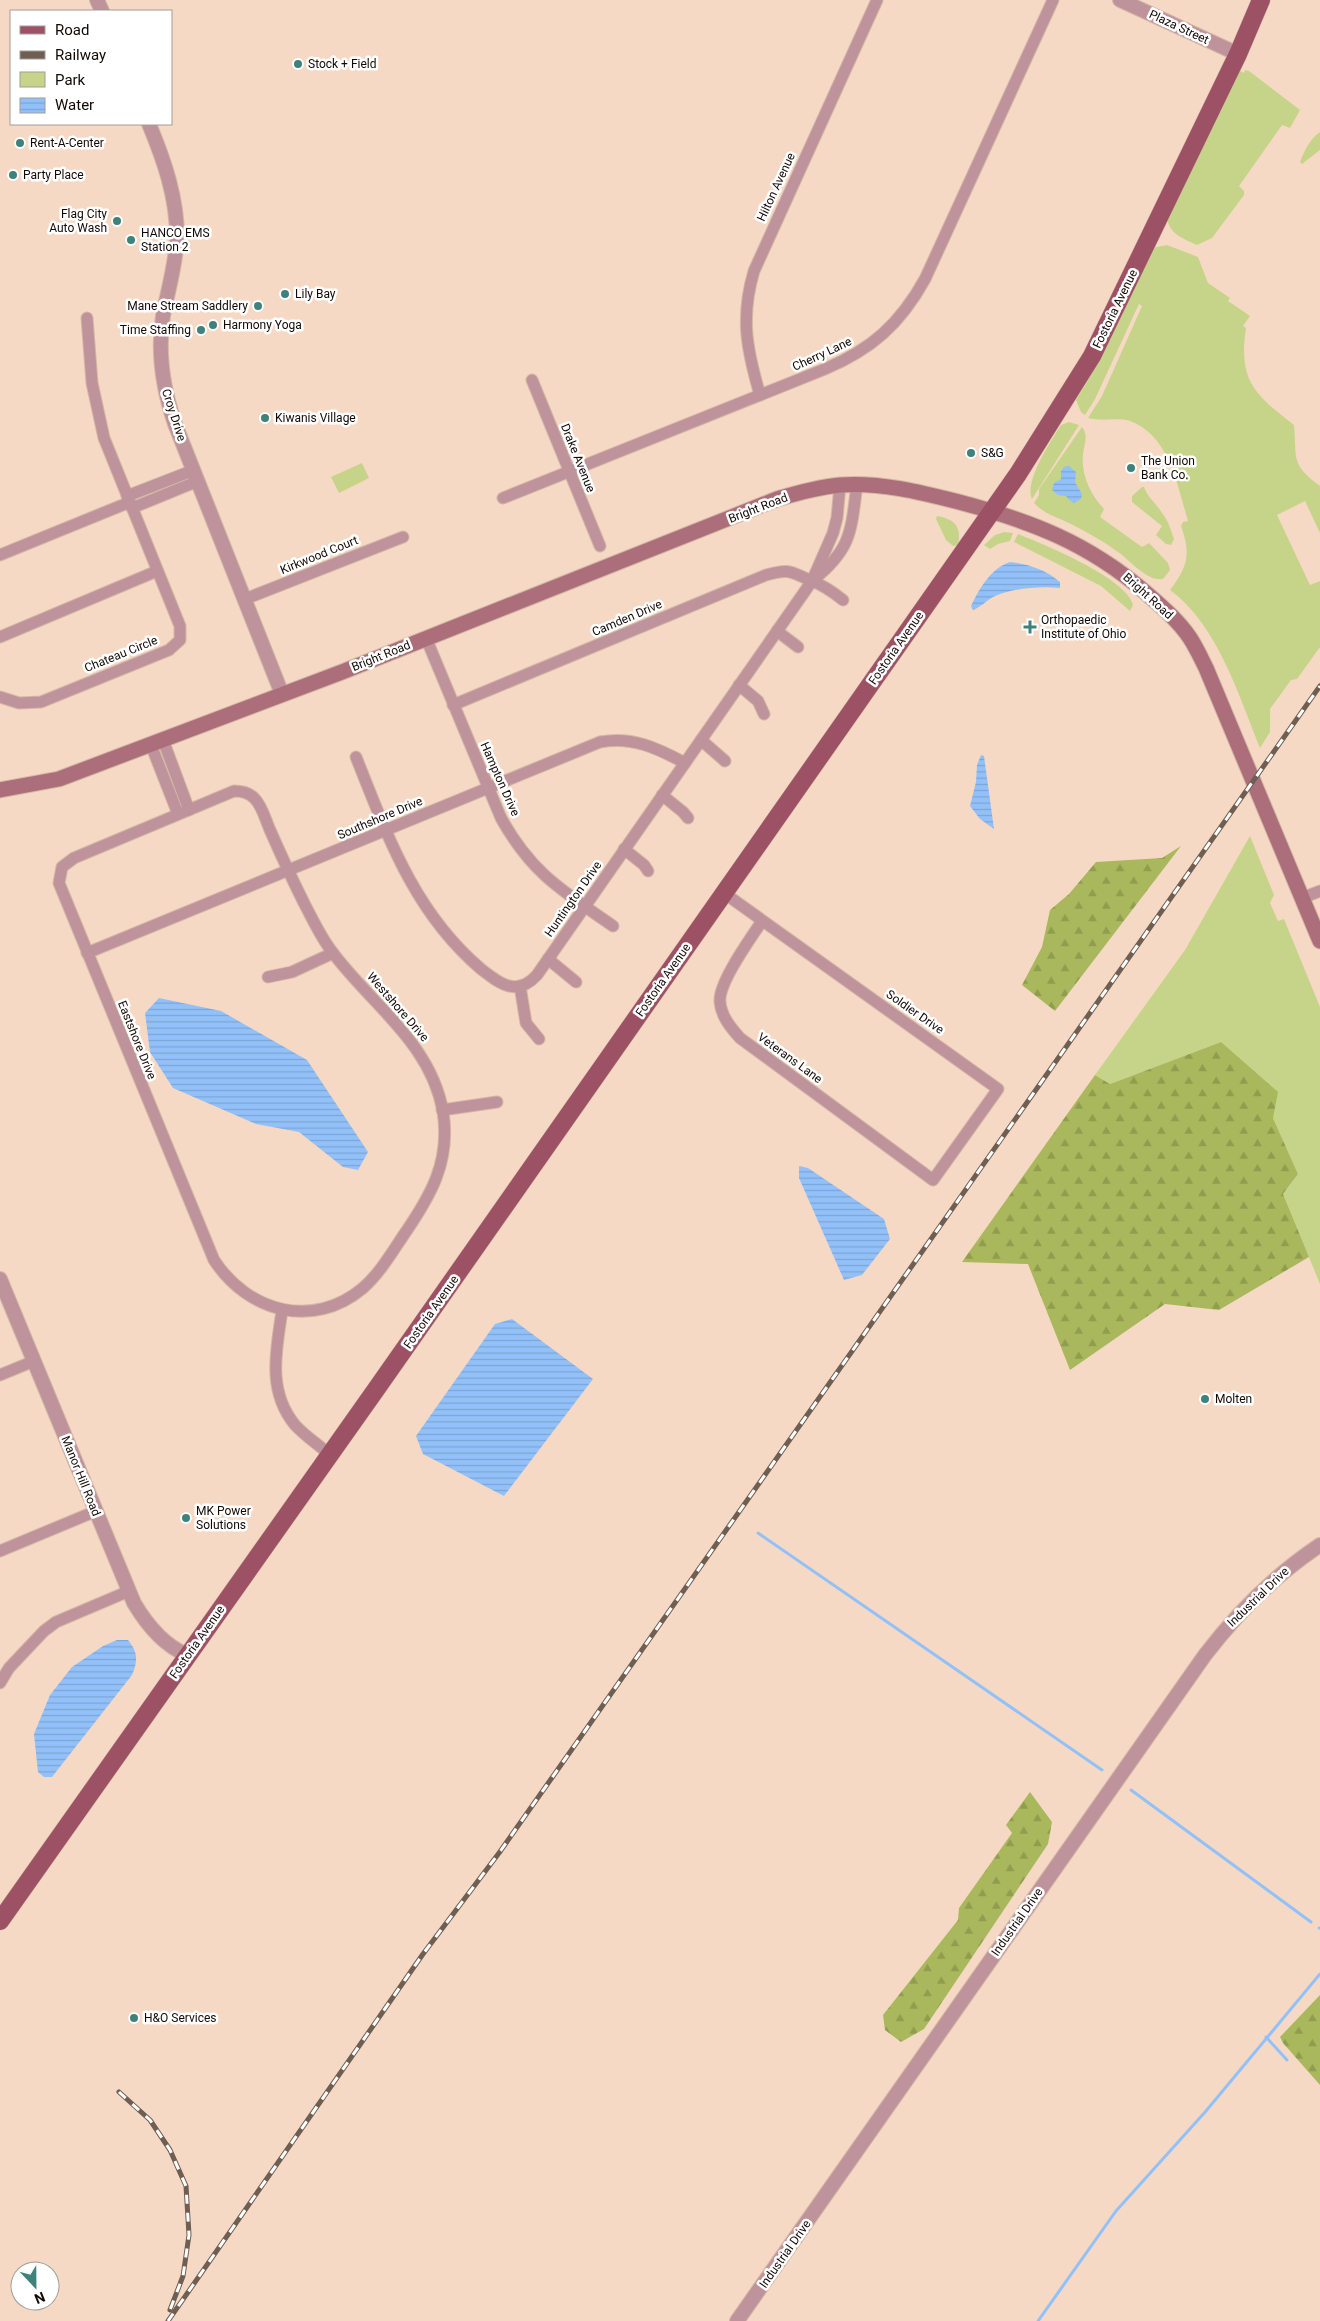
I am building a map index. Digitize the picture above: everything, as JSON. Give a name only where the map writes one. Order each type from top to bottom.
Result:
[{"type":"main road","name":"Fostoria Avenue","points":[[0,1921],[993,512],[1057,414],[1092,356],[1238,54],[1261,0]]},
{"type":"main road","name":"Bright Road","points":[[0,790],[59,780],[426,638],[777,499],[840,485],[857,484],[917,492],[993,512],[1048,530],[1105,560],[1156,601],[1185,632],[1206,668],[1320,941]]},
{"type":"street","name":"Hilton Avenue","points":[[760,395],[749,358],[745,329],[746,300],[754,271],[877,0]]},
{"type":"street","name":"Cherry Lane","points":[[503,498],[825,370],[858,353],[882,336],[906,310],[925,279],[1053,0]]},
{"type":"street","name":"Plaza Street","points":[[1120,0],[1238,54]]},
{"type":"street","name":"Croy Drive","points":[[149,125],[163,157],[171,187],[176,222],[176,251],[161,330],[162,374],[168,403],[282,694]]},
{"type":"street","name":"Chateau Circle","points":[[0,697],[19,703],[40,702],[175,646],[180,640],[180,626],[104,438],[95,404],[88,318]]},
{"type":"street","name":"Drake Avenue","points":[[532,380],[600,546]]},
{"type":"street","points":[[0,555],[196,475]]},
{"type":"street","name":"Huntington Drive","points":[[812,581],[830,567],[846,544],[852,522],[857,484]]},
{"type":"street","name":"Huntington Drive","points":[[520,986],[532,980],[548,959],[812,581],[834,532],[840,485]]},
{"type":"street","name":"Kirkwood Court","points":[[245,599],[403,537]]},
{"type":"street","points":[[0,637],[157,571]]},
{"type":"street","name":"Camden Drive","points":[[453,705],[766,575],[787,571],[794,572],[828,588],[843,600]]},
{"type":"street","points":[[777,631],[798,648]]},
{"type":"street","name":"Hampton Drive","points":[[426,638],[501,818],[525,856],[556,888],[613,926]]},
{"type":"street","points":[[739,686],[758,701],[764,714]]},
{"type":"street","name":"Southshore Drive","points":[[87,953],[288,872],[586,747],[607,741],[620,740],[648,744],[685,763]]},
{"type":"street","points":[[701,740],[725,760]]},
{"type":"street","points":[[157,742],[184,812]]},
{"type":"street","points":[[356,757],[385,831],[407,877],[443,930],[473,962],[495,980],[508,986],[520,986],[526,1023],[539,1039]]},
{"type":"street","name":"Westshore Drive","points":[[184,812],[234,791],[251,796],[257,801],[288,872],[319,932],[333,953],[420,1052],[433,1077],[442,1110],[443,1147],[433,1189],[372,1279],[362,1288],[338,1303],[310,1310],[282,1311]]},
{"type":"street","points":[[662,796],[677,806],[688,818]]},
{"type":"street","name":"Eastshore Drive","points":[[184,812],[74,858],[62,867],[59,875],[61,890],[214,1260],[222,1272],[244,1293],[282,1311]]},
{"type":"street","points":[[624,849],[644,865],[648,871]]},
{"type":"street","points":[[1302,898],[1320,890]]},
{"type":"street","name":"Soldier Drive","points":[[724,893],[998,1088],[933,1180]]},
{"type":"street","name":"Veterans Lane","points":[[762,920],[726,978],[719,1001],[728,1024],[740,1038],[933,1180]]},
{"type":"street","points":[[268,977],[292,972],[333,953]]},
{"type":"street","points":[[548,959],[576,982]]},
{"type":"street","points":[[442,1110],[497,1102]]},
{"type":"street","name":"Manor Hill Road","points":[[0,1279],[129,1591],[142,1616],[155,1632],[172,1648],[187,1655]]},
{"type":"street","points":[[282,1311],[274,1371],[280,1399],[295,1424],[330,1455]]},
{"type":"street","points":[[0,1375],[34,1361]]},
{"type":"street","points":[[0,1550],[96,1511]]},
{"type":"street","name":"Industrial Drive","points":[[737,2321],[1205,1654],[1257,1594],[1284,1570],[1320,1545]]},
{"type":"street","points":[[0,1683],[8,1668],[44,1631],[56,1622],[129,1591]]},
{"type":"green space","points":[[1238,70],[1244,73],[1245,70],[1249,71],[1300,110],[1290,128],[1282,125],[1239,186],[1244,191],[1244,195],[1212,238],[1197,245],[1173,231],[1167,215]]},
{"type":"green space","points":[[1320,132],[1320,150],[1302,164],[1300,162],[1305,150],[1313,138]]},
{"type":"green space","points":[[1167,245],[1198,257],[1208,283],[1230,298],[1228,301],[1250,316],[1243,326],[1246,328],[1244,346],[1247,374],[1252,385],[1269,405],[1294,425],[1299,466],[1320,486],[1320,533],[1305,501],[1277,515],[1310,585],[1320,581],[1320,647],[1297,679],[1291,680],[1270,709],[1270,732],[1260,748],[1235,684],[1214,641],[1186,604],[1170,590],[1181,574],[1186,560],[1186,544],[1181,526],[1183,522],[1188,521],[1170,463],[1163,450],[1144,428],[1130,421],[1120,419],[1099,420],[1088,418],[1102,396],[1142,306],[1139,304],[1095,399],[1085,415],[1081,412],[1076,400],[1098,364],[1152,248]]},
{"type":"green space","points":[[1069,422],[1079,425],[1032,499],[1032,482],[1040,461],[1061,425]]},
{"type":"green space","points":[[1082,427],[1086,437],[1083,469],[1087,484],[1104,509],[1100,517],[1142,547],[1149,543],[1168,563],[1170,570],[1163,579],[1157,579],[1145,574],[1107,544],[1077,527],[1046,513],[1034,503],[1039,495],[1039,489]]},
{"type":"green space","points":[[362,463],[369,478],[339,493],[331,477]]},
{"type":"green space","points":[[1144,487],[1168,522],[1174,539],[1171,545],[1166,544],[1156,535],[1162,526],[1132,502],[1132,496]]},
{"type":"green space","points":[[937,516],[952,521],[958,528],[958,545],[953,546],[946,540],[936,519]]},
{"type":"green space","points":[[1004,532],[1013,533],[1010,541],[998,544],[990,549],[984,545],[995,535]]},
{"type":"green space","points":[[1018,534],[1101,573],[1127,595],[1133,605],[1130,611],[1101,586],[1014,542]]},
{"type":"green space","points":[[1250,836],[1274,895],[1270,903],[1278,921],[1284,919],[1320,1007],[1320,1284],[1283,1194],[1298,1174],[1273,1118],[1221,1042],[1110,1084],[1095,1075],[1185,950]]},
{"type":"green space","points":[[1181,846],[1055,1011],[1022,985],[1042,947],[1050,910],[1069,894],[1096,862],[1162,858]]},
{"type":"green space","points":[[1221,1042],[1278,1092],[1273,1118],[1298,1174],[1283,1194],[1309,1257],[1219,1310],[1165,1304],[1070,1370],[1028,1264],[962,1262],[1095,1075],[1110,1084]]},
{"type":"green space","points":[[1030,1792],[1052,1822],[1048,1844],[924,2029],[901,2042],[885,2030],[883,2015],[958,1920],[959,1908],[1012,1833],[1006,1825]]},
{"type":"green space","points":[[1320,1995],[1320,2085],[1283,2043],[1280,2037]]},
{"type":"water","points":[[1069,466],[1076,472],[1075,482],[1082,494],[1081,499],[1074,503],[1066,496],[1058,495],[1052,490],[1054,483],[1061,479],[1061,471],[1064,467]]},
{"type":"water","points":[[1010,562],[1043,571],[1060,582],[1060,588],[1044,587],[1001,594],[973,610],[971,606],[986,580],[997,569]]},
{"type":"water","points":[[981,755],[984,756],[994,829],[980,819],[970,806],[976,782],[977,765]]},
{"type":"water","points":[[159,998],[221,1011],[307,1060],[368,1152],[358,1170],[343,1167],[299,1132],[256,1124],[173,1088],[150,1052],[145,1013]]},
{"type":"water","points":[[799,1166],[808,1168],[884,1219],[890,1239],[862,1275],[844,1280],[799,1178]]},
{"type":"water","points":[[512,1319],[593,1379],[504,1496],[423,1454],[416,1436],[495,1324]]},
{"type":"water","points":[[117,1640],[128,1640],[134,1649],[136,1661],[132,1675],[52,1777],[44,1777],[38,1772],[34,1734],[50,1695],[72,1667],[103,1646]]},
{"type":"waterway","points":[[758,1533],[1102,1770]]},
{"type":"waterway","points":[[1131,1790],[1311,1922]]},
{"type":"waterway","points":[[1038,2321],[1116,2211],[1206,2111],[1320,1974]]},
{"type":"waterway","points":[[1266,2037],[1287,2060]]},
{"type":"railway","points":[[168,2321],[423,1954],[499,1853],[1320,686]]},
{"type":"railway","points":[[119,2092],[150,2120],[170,2150],[186,2186],[189,2235],[183,2276],[170,2310]]},
{"type":"place","name":"Stock + Field","points":[[298,64]]},
{"type":"place","name":"Rent-A-Center","points":[[20,143]]},
{"type":"place","name":"Party Place","points":[[13,175]]},
{"type":"place","name":"Flag City Auto Wash","points":[[117,221]]},
{"type":"place","name":"HANCO EMS Station 2","points":[[131,240]]},
{"type":"place","name":"Lily Bay","points":[[285,294]]},
{"type":"place","name":"Mane Stream Saddlery","points":[[258,306]]},
{"type":"place","name":"Harmony Yoga","points":[[213,325]]},
{"type":"place","name":"Time Staffing","points":[[201,330]]},
{"type":"place","name":"Kiwanis Village","points":[[265,418]]},
{"type":"place","name":"S&G","points":[[971,453]]},
{"type":"place","name":"The Union Bank Co.","points":[[1131,468]]},
{"type":"place","name":"Orthopaedic Institute of Ohio","points":[[1030,627]]},
{"type":"place","name":"Molten","points":[[1205,1399]]},
{"type":"place","name":"MK Power Solutions","points":[[186,1518]]},
{"type":"place","name":"H&O Services","points":[[134,2018]]}]
